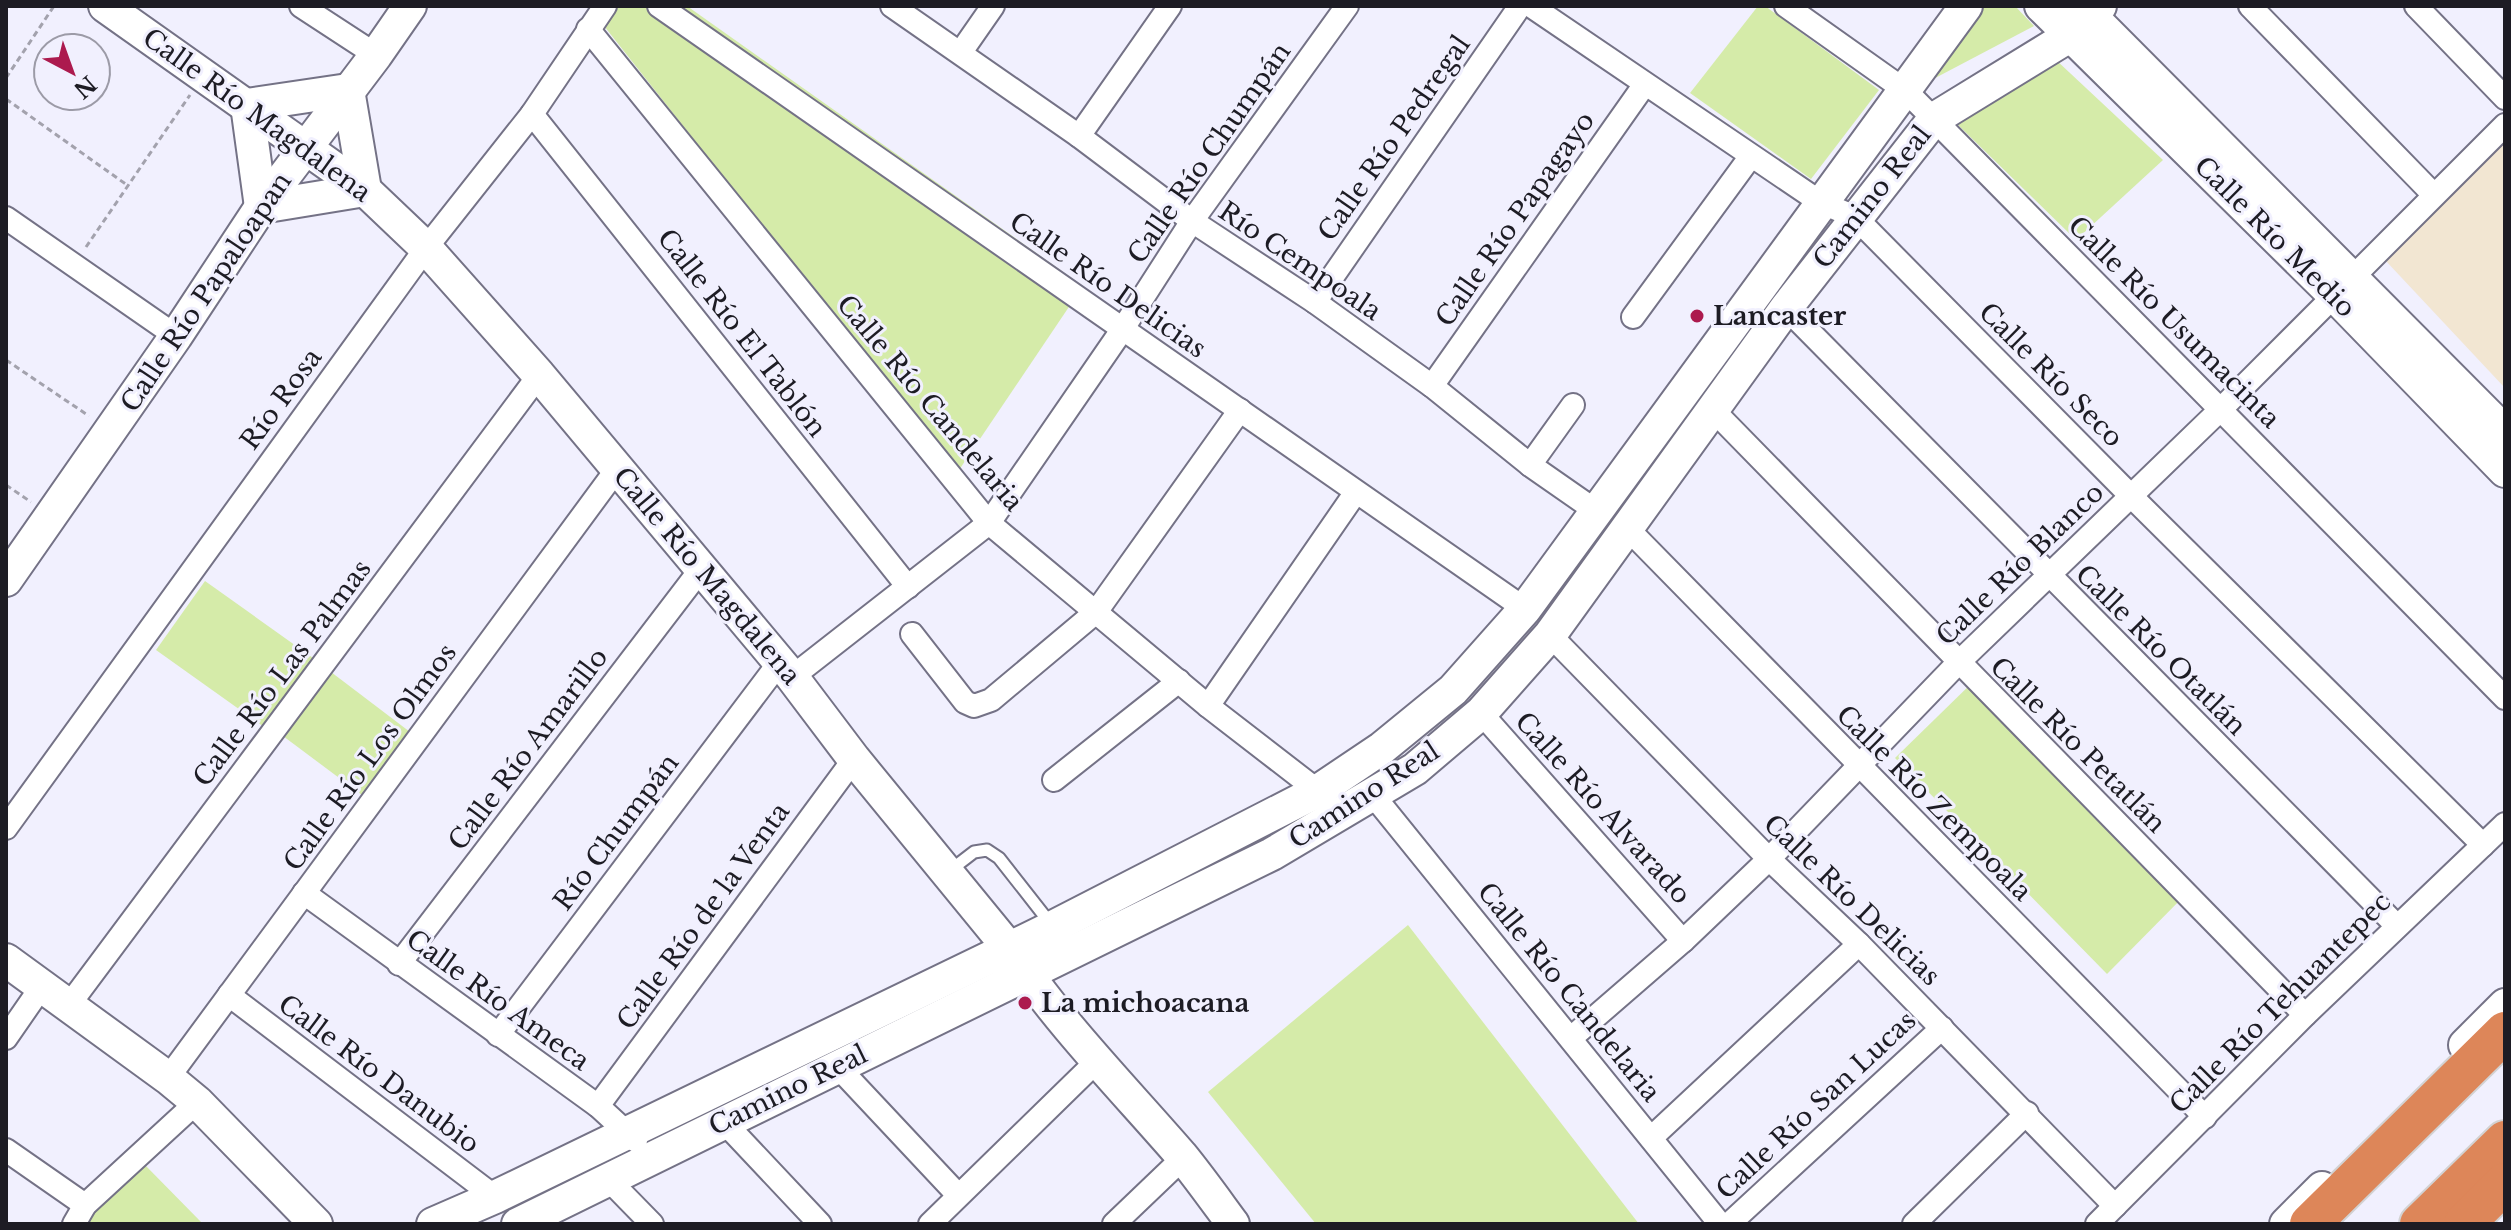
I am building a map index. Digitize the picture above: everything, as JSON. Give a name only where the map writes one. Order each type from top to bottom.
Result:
[{"type":"highway","points":[[2310,1224],[2505,1032]]},
{"type":"highway","points":[[2420,1224],[2505,1141]]},
{"type":"street","name":"Calle Río Magdalena","points":[[105,6],[365,190],[426,248],[539,375],[785,670],[1008,947],[1026,974],[1097,1061],[1183,1158],[1233,1224]]},
{"type":"street","points":[[301,6],[376,55]]},
{"type":"street","name":"Calle Río Papaloapan","points":[[6,580],[176,336],[261,207],[410,6]]},
{"type":"street","name":"Río Rosa","points":[[6,828],[426,248],[532,114],[605,6]]},
{"type":"street","name":"Calle Río Delicias","points":[[659,6],[1525,609]]},
{"type":"street","name":"Río Cempoala","points":[[892,6],[1079,136],[1192,221],[1315,302],[1432,386],[1530,465],[1596,511]]},
{"type":"street","points":[[961,52],[993,6]]},
{"type":"street","points":[[1079,136],[1170,6]]},
{"type":"street","name":"Calle Río Chumpán","points":[[785,670],[908,587],[989,523],[1122,330],[1192,221],[1347,6]]},
{"type":"street","name":"Calle Río Pedregal","points":[[1315,302],[1520,6]]},
{"type":"street","name":"Calle Río Seco","points":[[1531,6],[1820,202],[1855,217],[2483,845]]},
{"type":"street","name":"Calle Río Usumacinta","points":[[1786,6],[1906,91],[2505,698]]},
{"type":"street","name":"Calle Río Medio","points":[[2041,6],[2085,16],[2344,287],[2505,471]]},
{"type":"street","points":[[2250,6],[2433,194]]},
{"type":"street","points":[[2416,6],[2505,98]]},
{"type":"street","name":"Camino Real","points":[[433,1224],[627,1134],[1053,927],[1318,791],[1382,748],[1453,690],[1525,609],[1820,202],[1906,91],[1963,8]]},
{"type":"street","name":"Camino Real","points":[[518,1224],[1272,854],[1415,769],[1481,713],[1550,635],[1786,308],[1934,119],[2085,16]]},
{"type":"street","name":"Calle Río Candelaria","points":[[588,29],[989,523],[1208,706],[1318,791]]},
{"type":"street","name":"Calle Río Papagayo","points":[[1432,386],[1645,84]]},
{"type":"street","points":[[348,90],[365,190],[261,207],[247,105],[348,90]]},
{"type":"street","name":"Calle Río El Tablón","points":[[532,114],[908,587]]},
{"type":"street","name":"Calle Río Blanco","points":[[1571,1038],[1683,941],[1769,859],[1958,663],[2220,410],[2505,125]]},
{"type":"street","points":[[1633,317],[1751,156]]},
{"type":"street","points":[[6,218],[176,336]]},
{"type":"street","name":"Calle Río Medio","points":[[2344,287],[2505,432]]},
{"type":"street","name":"Calle Río Otatlán","points":[[1786,308],[2397,926]]},
{"type":"street","points":[[1700,367],[1721,398]]},
{"type":"street","name":"Calle Río Las Palmas","points":[[69,1005],[539,375]]},
{"type":"street","name":"Calle Río Petatlán","points":[[1721,398],[1958,663],[2305,1015]]},
{"type":"street","points":[[1530,465],[1573,405]]},
{"type":"street","points":[[912,634],[959,696],[974,706],[991,700],[1096,612],[1240,410]]},
{"type":"street","points":[[1646,440],[1675,463]]},
{"type":"street","name":"Calle Río Los Olmos","points":[[168,1078],[617,469]]},
{"type":"street","points":[[1208,706],[1356,492]]},
{"type":"street","name":"Calle Río Zempoala","points":[[1626,527],[2205,1117]]},
{"type":"street","name":"Calle Río Amarillo","points":[[399,964],[701,569]]},
{"type":"street","name":"Calle Río Delicias","points":[[1550,635],[1769,859],[1859,944],[2027,1113],[2115,1206]]},
{"type":"street","name":"Río Chumpán","points":[[498,1035],[785,670]]},
{"type":"street","points":[[1054,780],[1179,681]]},
{"type":"street","name":"Calle Río Alvarado","points":[[1481,713],[1683,941]]},
{"type":"street","name":"Calle Río de la Venta","points":[[598,1106],[854,759]]},
{"type":"street","name":"Calle Río Candelaria","points":[[1373,795],[1720,1224]]},
{"type":"street","points":[[1256,823],[1272,854]]},
{"type":"street","name":"Calle Río Tehuantepec","points":[[2097,1224],[2305,1015],[2505,824]]},
{"type":"street","name":"Calle Río Ameca","points":[[304,893],[598,1106],[627,1134],[657,1155]]},
{"type":"street","points":[[1651,1138],[1859,944]]},
{"type":"street","points":[[6,960],[197,1102],[316,1224]]},
{"type":"street","points":[[6,1038],[42,986]]},
{"type":"street","name":"Calle Río Danubio","points":[[229,995],[495,1197]]},
{"type":"street","points":[[2286,1224],[2505,1005]]},
{"type":"street","name":"Calle Río San Lucas","points":[[1729,1224],[1942,1028]]},
{"type":"street","points":[[930,1224],[1097,1061]]},
{"type":"street","points":[[837,1066],[958,1195]]},
{"type":"street","points":[[6,1150],[79,1214],[197,1102]]},
{"type":"street","points":[[1914,1224],[2027,1113]]},
{"type":"street","points":[[724,1122],[820,1224]]},
{"type":"street","points":[[1114,1224],[1183,1158]]},
{"type":"street","points":[[608,1179],[652,1224]]},
{"type":"lane","points":[[948,872],[974,852],[987,850],[999,858],[1053,927]]},
{"type":"path","points":[[6,78],[54,6]]},
{"type":"path","points":[[74,264],[204,75]]},
{"type":"path","points":[[6,99],[128,185]]},
{"type":"path","points":[[6,360],[111,431]]},
{"type":"path","points":[[6,485],[50,516]]},
{"type":"shaded area","points":[[2505,141],[2505,388],[2385,260]]},
{"type":"green space","points":[[597,6],[687,6],[1083,286],[957,473],[593,12]]},
{"type":"green space","points":[[1758,6],[1765,6],[1879,90],[1811,179],[1690,93]]},
{"type":"green space","points":[[1981,6],[2015,6],[2034,26],[1920,86]]},
{"type":"green space","points":[[2055,59],[2163,160],[2076,240],[1956,123]]},
{"type":"green space","points":[[205,581],[313,658],[264,727],[156,650]]},
{"type":"green space","points":[[331,672],[414,735],[366,798],[283,736]]},
{"type":"green space","points":[[1978,677],[2190,890],[2107,974],[1895,758]]},
{"type":"green space","points":[[1408,925],[1639,1224],[1316,1224],[1208,1092]]},
{"type":"green space","points":[[144,1164],[203,1224],[78,1224]]},
{"type":"place","name":"Lancaster","points":[[1697,316]]},
{"type":"place","name":"La michoacana","points":[[1025,1003]]}]
